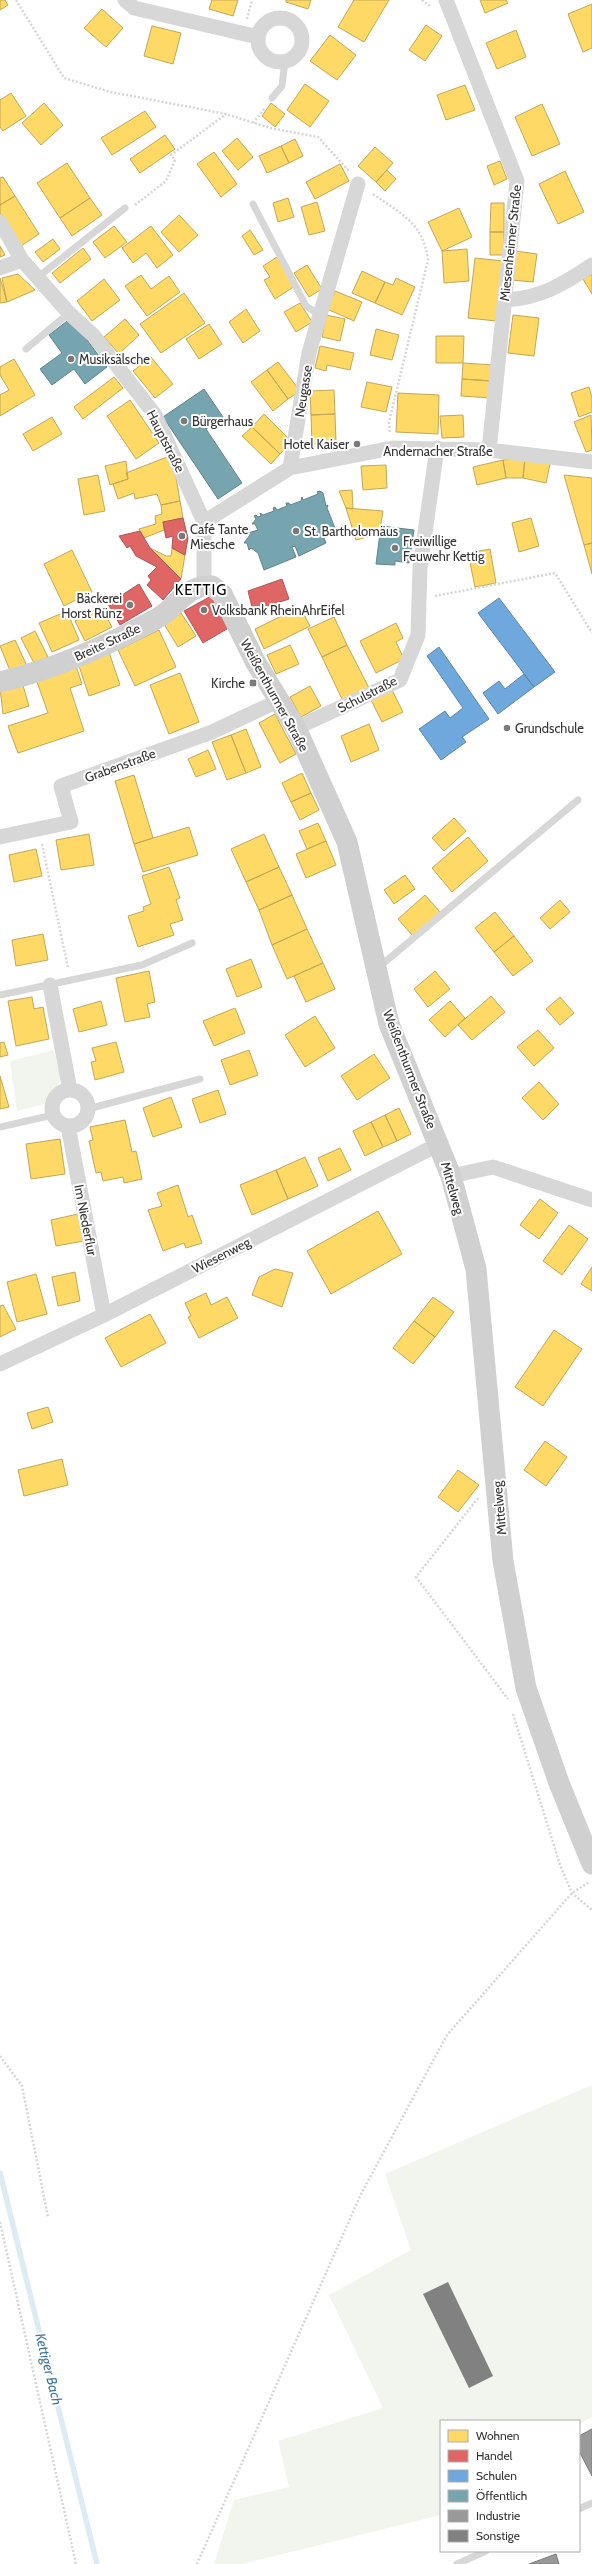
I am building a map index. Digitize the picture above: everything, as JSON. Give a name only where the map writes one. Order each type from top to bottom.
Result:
[{"type":"street","points":[[125,0],[134,8],[258,37]]},
{"type":"street","name":"Miesenheimer Straße","points":[[446,0],[517,181],[489,450]]},
{"type":"street","points":[[278,18],[292,22],[297,27],[302,40],[297,54],[285,61],[271,60],[265,56],[258,44],[260,30],[271,20],[278,18]]},
{"type":"street","name":"Neugasse","points":[[290,468],[310,353],[358,184]]},
{"type":"street","name":"Hauptstraße","points":[[0,222],[22,260],[69,313],[94,336],[155,415],[204,522]]},
{"type":"street","points":[[0,268],[22,260]]},
{"type":"street","points":[[504,300],[524,299],[562,286],[592,265]]},
{"type":"street","name":"Andernacher Straße","points":[[204,522],[290,468],[392,448],[489,450],[592,462]]},
{"type":"street","name":"Schulstraße","points":[[296,728],[400,680],[418,635],[420,568],[437,448]]},
{"type":"street","points":[[204,522],[204,585]]},
{"type":"street","name":"Breite Straße","points":[[0,682],[20,677],[85,655],[158,618],[188,592],[204,585]]},
{"type":"street","name":"Weißenthurmer Straße","points":[[204,585],[216,588],[222,594],[256,663],[296,728],[347,842],[375,970],[390,1024],[439,1144]]},
{"type":"street","name":"Grabenstraße","points":[[0,837],[70,822],[61,786],[212,732],[278,700]]},
{"type":"street","points":[[50,985],[70,1090]]},
{"type":"street","points":[[70,1090],[83,1095],[88,1109],[83,1121],[68,1126],[58,1121],[53,1115],[54,1100],[58,1095],[70,1090]]},
{"type":"street","name":"Im Niederflur","points":[[68,1126],[104,1315]]},
{"type":"street","name":"Mittelweg","points":[[439,1144],[451,1176],[476,1270],[503,1561],[526,1688],[559,1783],[592,1864]]},
{"type":"street","name":"Wiesenweg","points":[[0,1364],[104,1315],[439,1144]]},
{"type":"street","points":[[451,1176],[493,1167],[592,1200]]},
{"type":"lane","points":[[272,98],[282,86],[285,61]]},
{"type":"lane","points":[[253,204],[306,306],[321,315]]},
{"type":"lane","points":[[38,277],[125,208]]},
{"type":"lane","points":[[26,349],[69,313]]},
{"type":"lane","points":[[375,970],[578,800]]},
{"type":"lane","points":[[0,995],[142,965],[192,943]]},
{"type":"lane","points":[[88,1109],[200,1079]]},
{"type":"lane","points":[[0,1127],[53,1115]]},
{"type":"lane","points":[[580,2508],[592,2503]]},
{"type":"lane","points":[[457,2564],[484,2552]]},
{"type":"path","points":[[16,0],[64,78],[111,92],[226,114],[254,123],[318,137],[358,184],[416,226],[427,247],[428,260],[389,422],[392,448]]},
{"type":"path","points":[[254,123],[272,98]]},
{"type":"path","points":[[125,208],[138,204],[166,181],[175,160],[171,155],[226,114]]},
{"type":"path","points":[[419,599],[556,573],[592,632]]},
{"type":"path","points":[[39,829],[70,980]]},
{"type":"path","points":[[496,1474],[416,1577],[508,1699],[560,1864],[572,1893],[592,1910]]},
{"type":"path","points":[[508,1699],[526,1688]]},
{"type":"path","points":[[196,2564],[361,2194],[447,2035],[572,1893],[592,1880]]},
{"type":"path","points":[[0,2056],[22,2086],[48,2217]]},
{"type":"path","points":[[0,2222],[76,2564]]},
{"type":"shaded area","points":[[54,1050],[61,1080],[44,1104],[17,1111],[10,1061]]},
{"type":"shaded area","points":[[592,2085],[592,2417],[580,2423],[580,2420],[440,2420],[440,2515],[242,2564],[214,2564],[234,2500],[289,2487],[278,2441],[383,2408],[329,2295],[411,2250],[385,2174]]},
{"type":"building: Wohnen","points":[[0,0],[5,0],[8,5],[0,10]]},
{"type":"building: Wohnen","points":[[212,0],[238,0],[233,16],[209,9]]},
{"type":"building: Wohnen","points":[[286,0],[311,0],[308,9],[286,2]]},
{"type":"building: Wohnen","points":[[354,0],[389,0],[364,42],[338,27]]},
{"type":"building: Wohnen","points":[[480,0],[506,0],[508,3],[485,13]]},
{"type":"building: Wohnen","points":[[592,4],[592,48],[583,52],[568,14]]},
{"type":"building: Wohnen","points":[[102,9],[123,28],[106,47],[84,28]]},
{"type":"building: Wohnen","points":[[426,25],[442,36],[425,61],[409,50]]},
{"type":"building: Wohnen","points":[[152,26],[181,33],[173,64],[144,56]]},
{"type":"building: Wohnen","points":[[516,30],[526,57],[497,69],[486,43]]},
{"type":"building: Wohnen","points":[[330,35],[356,55],[337,80],[310,61]]},
{"type":"building: Wohnen","points":[[305,84],[329,101],[310,127],[287,110]]},
{"type":"building: Wohnen","points":[[465,85],[475,110],[446,120],[437,95]]},
{"type":"building: Wohnen","points":[[11,93],[26,116],[3,131],[0,127],[0,100]]},
{"type":"building: Wohnen","points":[[44,103],[63,125],[41,145],[22,123]]},
{"type":"building: Wohnen","points":[[271,103],[285,114],[275,127],[262,116]]},
{"type":"building: Wohnen","points":[[542,104],[560,144],[532,156],[515,117]]},
{"type":"building: Wohnen","points":[[145,111],[156,127],[112,155],[101,138]]},
{"type":"building: Wohnen","points":[[165,135],[175,149],[140,173],[130,159]]},
{"type":"building: Wohnen","points":[[237,138],[253,157],[238,170],[222,151]]},
{"type":"building: Wohnen","points":[[295,139],[303,156],[289,163],[281,146]]},
{"type":"building: Wohnen","points":[[281,146],[289,163],[267,173],[259,156]]},
{"type":"building: Wohnen","points":[[375,147],[393,163],[376,182],[358,166]]},
{"type":"building: Wohnen","points":[[214,152],[237,184],[221,197],[197,164]]},
{"type":"building: Wohnen","points":[[500,161],[507,179],[494,185],[487,166]]},
{"type":"building: Wohnen","points":[[67,163],[90,198],[60,218],[37,183]]},
{"type":"building: Wohnen","points":[[340,164],[349,181],[315,199],[306,182]]},
{"type":"building: Wohnen","points":[[387,170],[396,179],[385,191],[376,182]]},
{"type":"building: Wohnen","points":[[565,171],[584,212],[558,224],[539,184]]},
{"type":"building: Wohnen","points":[[3,177],[15,196],[0,205],[0,178]]},
{"type":"building: Wohnen","points":[[15,196],[39,234],[21,246],[0,213],[0,205]]},
{"type":"building: Wohnen","points":[[90,198],[102,215],[72,236],[60,218]]},
{"type":"building: Wohnen","points":[[288,198],[294,217],[278,222],[273,203]]},
{"type":"building: Wohnen","points":[[317,202],[325,231],[309,235],[301,207]]},
{"type":"building: Wohnen","points":[[491,203],[504,203],[504,232],[490,232]]},
{"type":"building: Wohnen","points":[[459,208],[472,237],[442,251],[428,222]]},
{"type":"building: Wohnen","points":[[179,215],[198,235],[179,252],[161,232]]},
{"type":"building: Wohnen","points":[[114,226],[127,242],[105,258],[93,242]]},
{"type":"building: Wohnen","points":[[151,226],[173,255],[157,268],[146,253],[133,263],[122,248]]},
{"type":"building: Wohnen","points":[[250,230],[263,250],[254,255],[242,236]]},
{"type":"building: Wohnen","points":[[490,232],[504,232],[503,255],[490,255]]},
{"type":"building: Wohnen","points":[[53,239],[60,249],[43,262],[35,252]]},
{"type":"building: Wohnen","points":[[0,246],[5,255],[0,257]]},
{"type":"building: Wohnen","points":[[83,248],[91,259],[60,283],[52,273]]},
{"type":"building: Wohnen","points":[[467,249],[469,281],[444,283],[442,251]]},
{"type":"building: Wohnen","points":[[515,251],[537,254],[533,282],[512,280]]},
{"type":"building: Wohnen","points":[[277,257],[295,286],[275,299],[264,280],[270,277],[263,266]]},
{"type":"building: Wohnen","points":[[475,258],[503,261],[496,321],[468,318]]},
{"type":"building: Wohnen","points":[[307,265],[322,289],[309,297],[294,273]]},
{"type":"building: Wohnen","points":[[362,271],[385,282],[375,303],[352,293]]},
{"type":"building: Wohnen","points":[[18,274],[35,290],[7,302],[2,278]]},
{"type":"building: Wohnen","points":[[592,274],[592,294],[583,279]]},
{"type":"building: Wohnen","points":[[141,275],[151,289],[169,276],[180,292],[147,316],[125,286]]},
{"type":"building: Wohnen","points":[[0,278],[7,302],[0,303]]},
{"type":"building: Wohnen","points":[[396,278],[415,287],[402,315],[375,303],[385,282],[393,285]]},
{"type":"building: Wohnen","points":[[104,279],[120,300],[92,321],[77,301]]},
{"type":"building: Wohnen","points":[[335,291],[362,302],[354,321],[327,309]]},
{"type":"building: Wohnen","points":[[184,293],[205,323],[161,353],[140,324]]},
{"type":"building: Wohnen","points":[[300,303],[312,322],[296,332],[284,312]]},
{"type":"building: Wohnen","points":[[246,309],[260,331],[243,343],[229,322]]},
{"type":"building: Wohnen","points":[[326,315],[345,319],[340,341],[322,337]]},
{"type":"building: Wohnen","points":[[513,315],[539,318],[534,356],[508,353]]},
{"type":"building: Wohnen","points":[[125,319],[139,335],[119,354],[104,337]]},
{"type":"building: Wohnen","points":[[209,324],[222,344],[199,359],[186,339]]},
{"type":"building: Wohnen","points":[[376,329],[399,335],[392,360],[370,355]]},
{"type":"building: Wohnen","points":[[436,336],[464,336],[463,363],[436,363]]},
{"type":"building: Wohnen","points":[[320,346],[354,353],[350,370],[327,365],[326,371],[315,368]]},
{"type":"building: Wohnen","points":[[151,357],[173,384],[155,398],[133,371]]},
{"type":"building: Wohnen","points":[[14,359],[35,395],[0,416],[0,395],[9,390],[0,375],[0,367]]},
{"type":"building: Wohnen","points":[[278,362],[300,391],[288,399],[267,370]]},
{"type":"building: Wohnen","points":[[463,363],[493,365],[492,381],[462,379]]},
{"type":"building: Wohnen","points":[[267,370],[288,399],[273,411],[251,382]]},
{"type":"building: Wohnen","points":[[114,377],[123,388],[83,419],[74,407]]},
{"type":"building: Wohnen","points":[[462,379],[492,381],[491,398],[461,396]]},
{"type":"building: Wohnen","points":[[367,382],[392,387],[386,412],[361,407]]},
{"type":"building: Wohnen","points":[[589,387],[592,398],[592,412],[579,417],[571,393]]},
{"type":"building: Wohnen","points":[[334,390],[335,414],[311,415],[310,391]]},
{"type":"building: Wohnen","points":[[398,393],[439,395],[438,434],[396,432]]},
{"type":"building: Wohnen","points":[[130,400],[159,443],[136,459],[107,416]]},
{"type":"building: Wohnen","points":[[264,414],[292,442],[280,454],[252,427]]},
{"type":"building: Wohnen","points":[[335,414],[336,443],[312,444],[311,415]]},
{"type":"building: Wohnen","points":[[463,415],[464,437],[442,438],[440,416]]},
{"type":"building: Wohnen","points":[[591,415],[592,450],[586,452],[574,422]]},
{"type":"building: Wohnen","points":[[52,417],[62,434],[33,451],[23,434]]},
{"type":"building: Wohnen","points":[[252,427],[280,454],[271,464],[242,436]]},
{"type":"building: Wohnen","points":[[167,457],[176,477],[180,501],[161,505],[157,494],[135,499],[134,493],[118,499],[113,484],[128,479],[126,473]]},
{"type":"building: Wohnen","points":[[525,458],[523,478],[506,478],[503,460]]},
{"type":"building: Wohnen","points":[[525,458],[550,464],[546,483],[523,478]]},
{"type":"building: Wohnen","points":[[503,460],[506,478],[477,485],[473,467]]},
{"type":"building: Wohnen","points":[[126,461],[128,479],[110,485],[105,466]]},
{"type":"building: Wohnen","points":[[386,465],[387,488],[363,490],[361,466]]},
{"type":"building: Wohnen","points":[[98,475],[105,511],[84,515],[78,479]]},
{"type":"building: Wohnen","points":[[564,475],[592,478],[592,543],[584,545]]},
{"type":"building: Wohnen","points":[[352,490],[353,509],[346,508],[339,491]]},
{"type":"building: Wohnen","points":[[180,501],[183,518],[163,522],[164,530],[144,538],[139,529],[156,524],[155,516],[162,514],[161,505]]},
{"type":"building: Wohnen","points":[[346,508],[383,511],[379,534],[356,540]]},
{"type":"building: Wohnen","points":[[531,518],[539,546],[519,552],[512,523]]},
{"type":"building: Wohnen","points":[[592,543],[592,574],[584,545]]},
{"type":"building: Wohnen","points":[[150,548],[166,556],[171,556],[172,548],[185,555],[181,579]]},
{"type":"building: Wohnen","points":[[490,549],[496,583],[475,587],[468,553]]},
{"type":"building: Wohnen","points":[[72,550],[92,592],[64,606],[44,564]]},
{"type":"building: Wohnen","points":[[101,607],[112,627],[85,641],[75,621]]},
{"type":"building: Wohnen","points":[[300,607],[310,626],[264,649],[255,629]]},
{"type":"building: Wohnen","points":[[67,611],[79,640],[52,652],[39,623]]},
{"type":"building: Wohnen","points":[[181,613],[196,636],[178,647],[164,624]]},
{"type":"building: Wohnen","points":[[334,617],[347,645],[322,657],[308,629]]},
{"type":"building: Wohnen","points":[[396,623],[403,638],[396,642],[404,659],[376,673],[360,641]]},
{"type":"building: Wohnen","points":[[159,630],[176,667],[135,686],[118,650]]},
{"type":"building: Wohnen","points":[[35,631],[48,657],[34,663],[21,638]]},
{"type":"building: Wohnen","points":[[15,640],[27,666],[11,673],[0,646]]},
{"type":"building: Wohnen","points":[[290,645],[299,664],[276,674],[267,655]]},
{"type":"building: Wohnen","points":[[347,645],[369,688],[343,701],[322,657]]},
{"type":"building: Wohnen","points":[[109,652],[120,685],[89,696],[78,663]]},
{"type":"building: Wohnen","points":[[76,666],[82,684],[70,688],[84,731],[18,753],[8,726],[48,713],[36,679]]},
{"type":"building: Wohnen","points":[[180,673],[199,722],[169,734],[150,685]]},
{"type":"building: Wohnen","points":[[22,682],[29,706],[3,714],[0,688]]},
{"type":"building: Wohnen","points":[[310,686],[321,706],[301,717],[290,697]]},
{"type":"building: Wohnen","points":[[392,690],[403,712],[382,722],[371,700]]},
{"type":"building: Wohnen","points":[[275,714],[296,754],[280,763],[259,723]]},
{"type":"building: Wohnen","points":[[369,724],[379,750],[351,762],[341,736]]},
{"type":"building: Wohnen","points":[[246,729],[261,767],[246,773],[231,735]]},
{"type":"building: Wohnen","points":[[231,735],[246,773],[227,780],[212,742]]},
{"type":"building: Wohnen","points":[[208,750],[216,769],[196,777],[188,759]]},
{"type":"building: Wohnen","points":[[302,773],[311,793],[291,802],[282,783]]},
{"type":"building: Wohnen","points":[[134,775],[153,838],[134,844],[115,781]]},
{"type":"building: Wohnen","points":[[311,793],[319,810],[300,820],[291,802]]},
{"type":"building: Wohnen","points":[[454,818],[466,831],[444,851],[432,838]]},
{"type":"building: Wohnen","points":[[318,823],[326,841],[307,849],[299,831]]},
{"type":"building: Wohnen","points":[[189,827],[198,855],[143,872],[134,844]]},
{"type":"building: Wohnen","points":[[89,834],[94,865],[61,870],[56,840]]},
{"type":"building: Wohnen","points":[[264,834],[279,867],[246,882],[231,849]]},
{"type":"building: Wohnen","points":[[468,837],[488,861],[452,892],[432,868]]},
{"type":"building: Wohnen","points":[[326,841],[336,865],[306,878],[296,854]]},
{"type":"building: Wohnen","points":[[36,849],[42,876],[14,882],[9,855]]},
{"type":"building: Wohnen","points":[[169,867],[180,898],[176,900],[183,920],[170,924],[174,935],[138,947],[128,916],[144,911],[143,907],[151,904],[142,876]]},
{"type":"building: Wohnen","points":[[279,867],[292,895],[259,910],[246,882]]},
{"type":"building: Wohnen","points":[[405,875],[415,889],[394,904],[384,890]]},
{"type":"building: Wohnen","points":[[292,895],[307,929],[272,945],[259,910]]},
{"type":"building: Wohnen","points":[[425,895],[440,912],[413,936],[398,919]]},
{"type":"building: Wohnen","points":[[560,900],[570,912],[550,929],[540,918]]},
{"type":"building: Wohnen","points":[[495,912],[514,936],[494,952],[475,928]]},
{"type":"building: Wohnen","points":[[307,929],[323,963],[287,979],[272,945]]},
{"type":"building: Wohnen","points":[[43,934],[48,960],[16,966],[12,940]]},
{"type":"building: Wohnen","points":[[514,936],[533,961],[513,976],[494,952]]},
{"type":"building: Wohnen","points":[[251,959],[262,987],[237,997],[226,969]]},
{"type":"building: Wohnen","points":[[323,963],[335,989],[306,1002],[294,976]]},
{"type":"building: Wohnen","points":[[149,971],[155,1002],[147,1004],[150,1017],[125,1022],[116,978]]},
{"type":"building: Wohnen","points":[[435,971],[450,989],[428,1007],[414,989]]},
{"type":"building: Wohnen","points":[[491,996],[505,1012],[472,1040],[458,1025]]},
{"type":"building: Wohnen","points":[[32,997],[34,1009],[43,1007],[49,1039],[16,1046],[8,1001]]},
{"type":"building: Wohnen","points":[[560,997],[574,1013],[560,1025],[546,1009]]},
{"type":"building: Wohnen","points":[[101,1001],[107,1025],[79,1032],[73,1009]]},
{"type":"building: Wohnen","points":[[450,1001],[465,1018],[445,1037],[429,1020]]},
{"type":"building: Wohnen","points":[[235,1008],[245,1033],[214,1046],[203,1021]]},
{"type":"building: Wohnen","points":[[315,1016],[335,1048],[305,1067],[285,1035]]},
{"type":"building: Wohnen","points":[[538,1030],[554,1048],[534,1066],[517,1047]]},
{"type":"building: Wohnen","points":[[4,1042],[8,1055],[0,1057],[0,1043]]},
{"type":"building: Wohnen","points":[[116,1042],[124,1072],[95,1080],[91,1062],[96,1061],[92,1048]]},
{"type":"building: Wohnen","points":[[249,1050],[258,1075],[230,1085],[221,1060]]},
{"type":"building: Wohnen","points":[[374,1054],[390,1078],[357,1100],[341,1076]]},
{"type":"building: Wohnen","points":[[0,1076],[9,1107],[0,1109]]},
{"type":"building: Wohnen","points":[[539,1082],[559,1104],[543,1120],[522,1098]]},
{"type":"building: Wohnen","points":[[218,1090],[226,1114],[200,1123],[192,1099]]},
{"type":"building: Wohnen","points":[[171,1097],[182,1127],[153,1137],[143,1108]]},
{"type":"building: Wohnen","points":[[399,1108],[411,1134],[397,1141],[385,1115]]},
{"type":"building: Wohnen","points":[[385,1115],[397,1141],[383,1147],[371,1122]]},
{"type":"building: Wohnen","points":[[125,1120],[132,1152],[136,1151],[142,1179],[124,1183],[123,1177],[103,1181],[101,1172],[96,1173],[89,1141],[93,1140],[90,1127]]},
{"type":"building: Wohnen","points":[[371,1122],[383,1147],[365,1156],[353,1131]]},
{"type":"building: Wohnen","points":[[60,1139],[65,1174],[31,1179],[26,1144]]},
{"type":"building: Wohnen","points":[[340,1148],[351,1170],[328,1181],[318,1158]]},
{"type":"building: Wohnen","points":[[305,1157],[318,1186],[288,1199],[276,1170]]},
{"type":"building: Wohnen","points":[[276,1170],[288,1199],[252,1215],[240,1185]]},
{"type":"building: Wohnen","points":[[178,1185],[188,1217],[192,1215],[202,1243],[186,1248],[184,1243],[163,1251],[148,1210],[162,1206],[157,1193]]},
{"type":"building: Wohnen","points":[[540,1199],[558,1213],[539,1239],[520,1225]]},
{"type":"building: Wohnen","points":[[378,1211],[402,1254],[331,1294],[307,1251]]},
{"type":"building: Wohnen","points":[[78,1214],[84,1241],[56,1246],[51,1220]]},
{"type":"building: Wohnen","points":[[569,1225],[588,1239],[562,1275],[543,1261]]},
{"type":"building: Wohnen","points":[[592,1267],[592,1291],[581,1284]]},
{"type":"building: Wohnen","points":[[275,1269],[293,1273],[282,1307],[252,1295],[259,1277]]},
{"type":"building: Wohnen","points":[[75,1272],[80,1301],[58,1306],[52,1277]]},
{"type":"building: Wohnen","points":[[36,1274],[47,1314],[17,1322],[7,1282]]},
{"type":"building: Wohnen","points":[[206,1293],[211,1305],[227,1297],[238,1318],[199,1338],[188,1317],[191,1316],[185,1303]]},
{"type":"building: Wohnen","points":[[433,1297],[454,1312],[435,1337],[414,1321]]},
{"type":"building: Wohnen","points":[[3,1305],[16,1329],[0,1337],[0,1306]]},
{"type":"building: Wohnen","points":[[150,1314],[166,1343],[121,1367],[105,1338]]},
{"type":"building: Wohnen","points":[[414,1321],[435,1337],[413,1364],[393,1348]]},
{"type":"building: Wohnen","points":[[554,1330],[582,1349],[543,1406],[515,1387]]},
{"type":"building: Wohnen","points":[[48,1407],[53,1422],[32,1429],[27,1413]]},
{"type":"building: Wohnen","points":[[545,1441],[567,1457],[546,1486],[524,1470]]},
{"type":"building: Wohnen","points":[[62,1459],[68,1485],[24,1496],[18,1470]]},
{"type":"building: Wohnen","points":[[458,1470],[479,1485],[458,1512],[438,1497]]},
{"type":"building: Handel","points":[[183,518],[188,538],[185,555],[172,548],[173,536],[166,538],[163,522]]},
{"type":"building: Handel","points":[[140,531],[150,548],[181,579],[163,600],[147,585],[151,580],[148,576],[157,567],[136,556],[130,546],[127,548],[119,536]]},
{"type":"building: Handel","points":[[282,579],[289,599],[253,611],[248,591]]},
{"type":"building: Handel","name":"Bäckerei Horst Rünz","points":[[139,584],[152,606],[120,625],[108,604]]},
{"type":"building: Handel","points":[[213,595],[232,626],[203,643],[184,611]]},
{"type":"building: Schulen","points":[[499,598],[555,672],[534,687],[478,613]]},
{"type":"building: Schulen","points":[[439,647],[489,719],[462,737],[466,742],[441,760],[419,729],[445,711],[450,718],[463,708],[427,656]]},
{"type":"building: Schulen","points":[[524,674],[534,687],[498,714],[483,693],[499,681],[505,689]]},
{"type":"building: Öffentlich","points":[[71,318],[107,367],[85,384],[74,369],[52,385],[40,369],[62,353],[49,335]]},
{"type":"building: Öffentlich","points":[[204,389],[223,417],[206,429],[242,483],[218,499],[163,417]]},
{"type":"building: Öffentlich","name":"St. Bartholomäus","points":[[320,491],[323,493],[326,506],[328,505],[327,508],[335,528],[337,527],[337,533],[334,531],[323,535],[326,543],[299,556],[295,546],[292,547],[296,557],[264,570],[258,553],[251,548],[249,550],[247,543],[244,543],[250,535],[248,533],[258,530],[255,524],[252,524],[256,519],[254,516],[256,515],[258,517],[261,516],[260,513],[263,515],[274,511],[273,508],[275,507],[277,510],[287,506],[286,503],[289,503],[290,505],[301,501],[302,497],[303,500],[318,494],[317,492]]},
{"type":"building: Öffentlich","name":"Freiwillige Feuwehr Kettig","points":[[381,526],[414,530],[409,563],[395,561],[395,565],[376,564]]},
{"type":"building: Industrie","points":[[592,2429],[592,2476],[580,2453],[580,2435]]},
{"type":"building: Industrie","points":[[556,2554],[559,2564],[529,2564]]},
{"type":"building: Sonstige","points":[[448,2282],[493,2376],[469,2388],[423,2294]]},
{"type":"waterway","name":"Kettiger Bach","points":[[0,2173],[97,2564]]},
{"type":"place","name":"Musiksälsche","points":[[71,359]]},
{"type":"place","name":"Bürgerhaus","points":[[184,421]]},
{"type":"place","name":"Hotel Kaiser","points":[[357,444]]},
{"type":"place","name":"St. Bartholomäus","points":[[296,531]]},
{"type":"place","name":"Café Tante Miesche","points":[[182,536]]},
{"type":"place","name":"Freiwillige Feuwehr Kettig","points":[[395,548]]},
{"type":"place","name":"Bäckerei Horst Rünz","points":[[130,605]]},
{"type":"place","name":"Volksbank RheinAhrEifel","points":[[204,610]]},
{"type":"place","name":"Kirche","points":[[253,683]]},
{"type":"place","name":"Grundschule","points":[[507,728]]},
{"type":"district","name":"KETTIG","points":[[201,590]]}]
